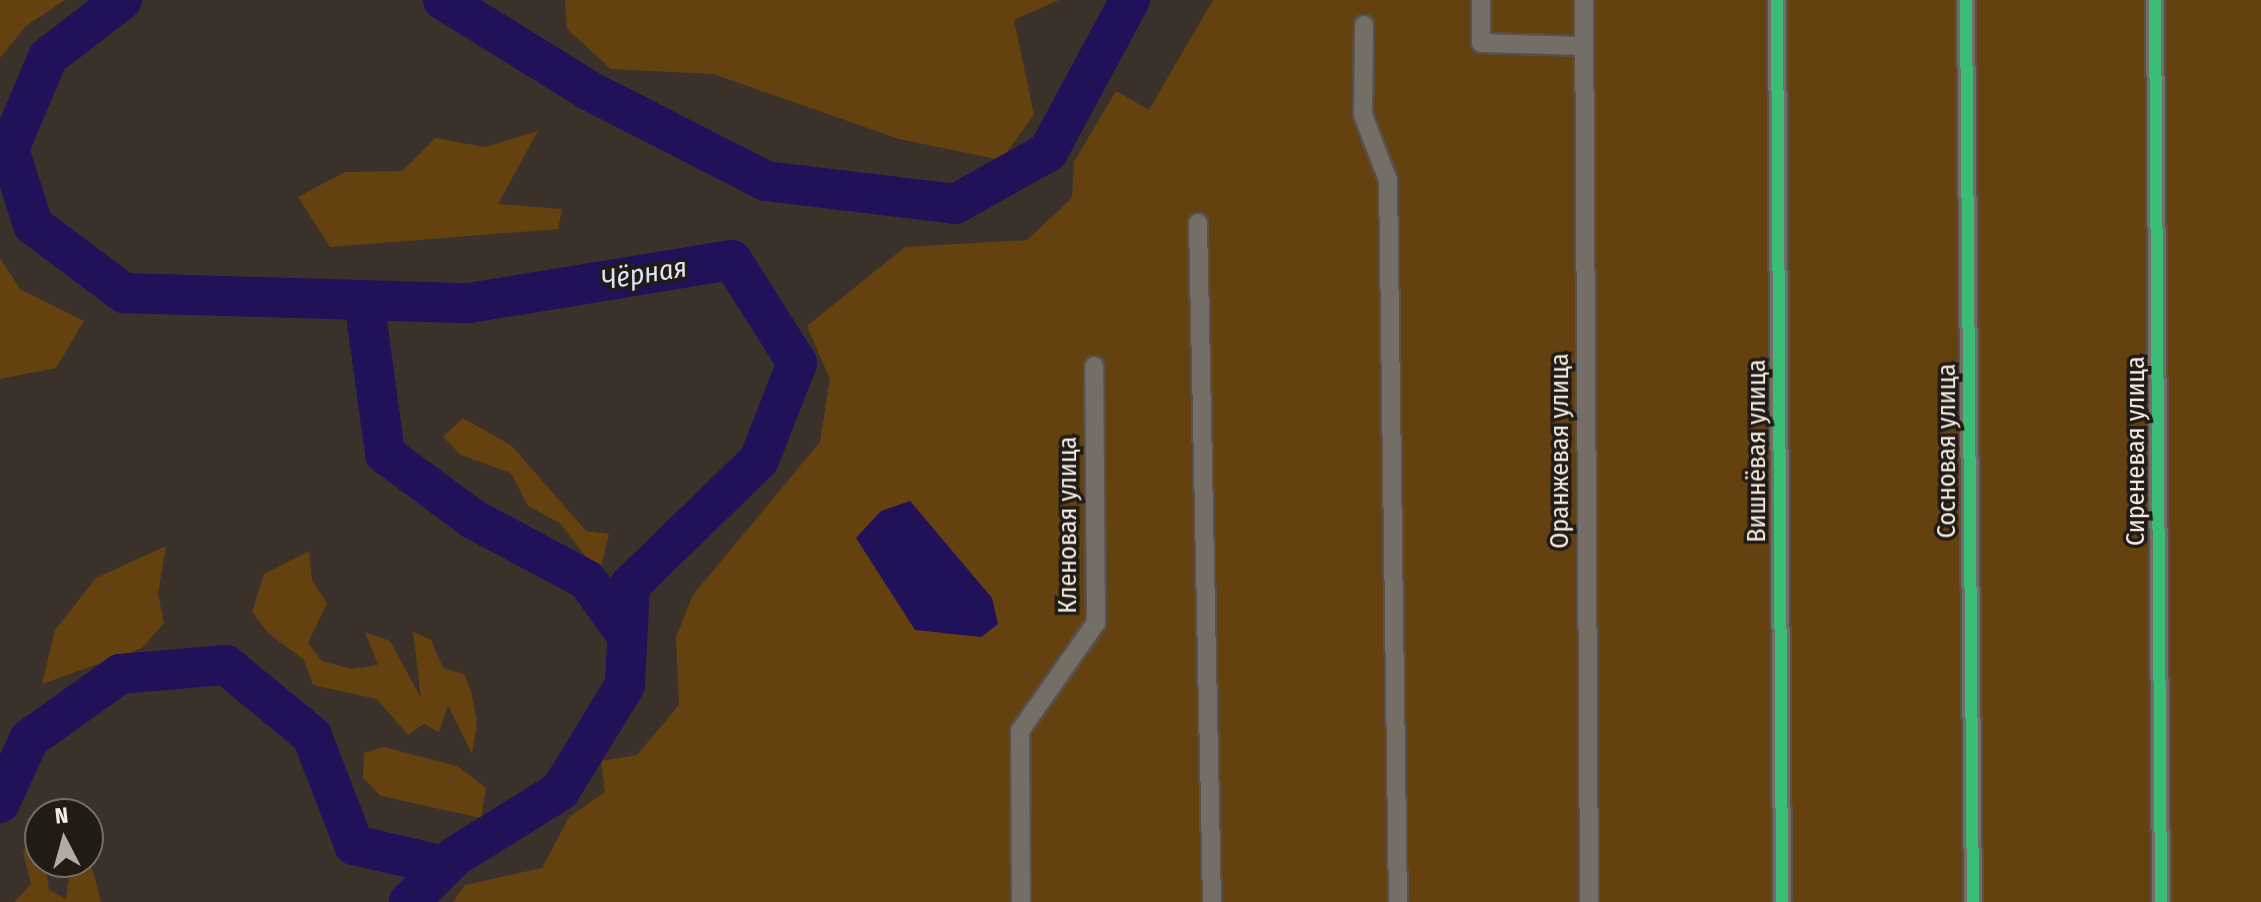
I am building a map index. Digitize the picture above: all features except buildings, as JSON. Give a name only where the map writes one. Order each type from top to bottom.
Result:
[{"type":"street","points":[[1481,0],[1481,43],[1584,46]]},
{"type":"street","name":"Оранжевая улица","points":[[1584,0],[1589,902]]},
{"type":"street","name":"Вишнёвая улица","points":[[1777,0],[1782,902]]},
{"type":"street","name":"Сосновая улица","points":[[1966,0],[1973,902]]},
{"type":"street","name":"Сиреневая улица","points":[[2155,0],[2161,902]]},
{"type":"street","points":[[1364,25],[1363,115],[1388,180],[1398,902]]},
{"type":"street","points":[[1198,223],[1212,902]]},
{"type":"street","name":"Кленовая улица","points":[[1021,902],[1020,731],[1096,623],[1094,366]]},
{"type":"shaded area","points":[[0,0],[65,0],[26,26],[0,58]]},
{"type":"shaded area","points":[[565,0],[1059,0],[1014,20],[1034,115],[1001,160],[899,139],[713,74],[611,69],[567,29]]},
{"type":"shaded area","points":[[1213,0],[2261,0],[2261,902],[453,902],[465,885],[542,868],[569,817],[605,792],[601,761],[637,755],[679,705],[676,637],[693,595],[820,442],[830,379],[807,326],[905,247],[1027,240],[1072,198],[1074,162],[1116,91],[1149,110]]},
{"type":"shaded area","points":[[538,131],[498,204],[562,209],[558,229],[330,247],[298,197],[345,172],[402,171],[435,138],[485,147]]},
{"type":"shaded area","points":[[0,258],[20,289],[84,321],[56,368],[0,379]]},
{"type":"shaded area","points":[[463,418],[512,446],[586,531],[609,534],[599,574],[560,523],[528,506],[511,473],[461,455],[443,437]]},
{"type":"shaded area","points":[[910,501],[992,598],[998,624],[981,637],[915,630],[856,538],[881,511]]},
{"type":"shaded area","points":[[166,546],[158,594],[164,623],[142,648],[42,684],[55,630],[96,578]]},
{"type":"shaded area","points":[[309,551],[312,580],[327,603],[308,643],[322,661],[351,669],[378,665],[365,632],[390,641],[421,698],[413,632],[431,640],[443,668],[464,674],[471,691],[477,722],[472,754],[448,705],[439,732],[424,724],[408,735],[377,699],[313,685],[304,660],[268,633],[252,612],[264,574]]},
{"type":"shaded area","points":[[384,747],[457,766],[486,788],[481,818],[381,796],[363,778],[364,753]]},
{"type":"shaded area","points":[[30,878],[47,878],[49,890],[66,899],[69,878],[95,878],[101,902],[14,902],[31,884]]},
{"type":"waterway","name":"Чёрная","points":[[122,0],[48,57],[9,149],[33,225],[124,293],[469,303],[732,260],[797,363],[759,460],[630,585],[625,685],[560,791],[454,857],[409,902]]},
{"type":"waterway","name":"Чёрная","points":[[443,0],[588,90],[766,181],[955,204],[1048,152],[1130,0]]},
{"type":"waterway","points":[[364,300],[385,454],[473,519],[587,580],[627,636]]},
{"type":"waterway","points":[[0,803],[29,739],[120,674],[226,665],[312,736],[354,845],[445,866]]},
{"type":"cycle path","points":[[1777,0],[1782,902]]},
{"type":"cycle path","points":[[1966,0],[1973,902]]},
{"type":"cycle path","points":[[2155,0],[2161,902]]}]
